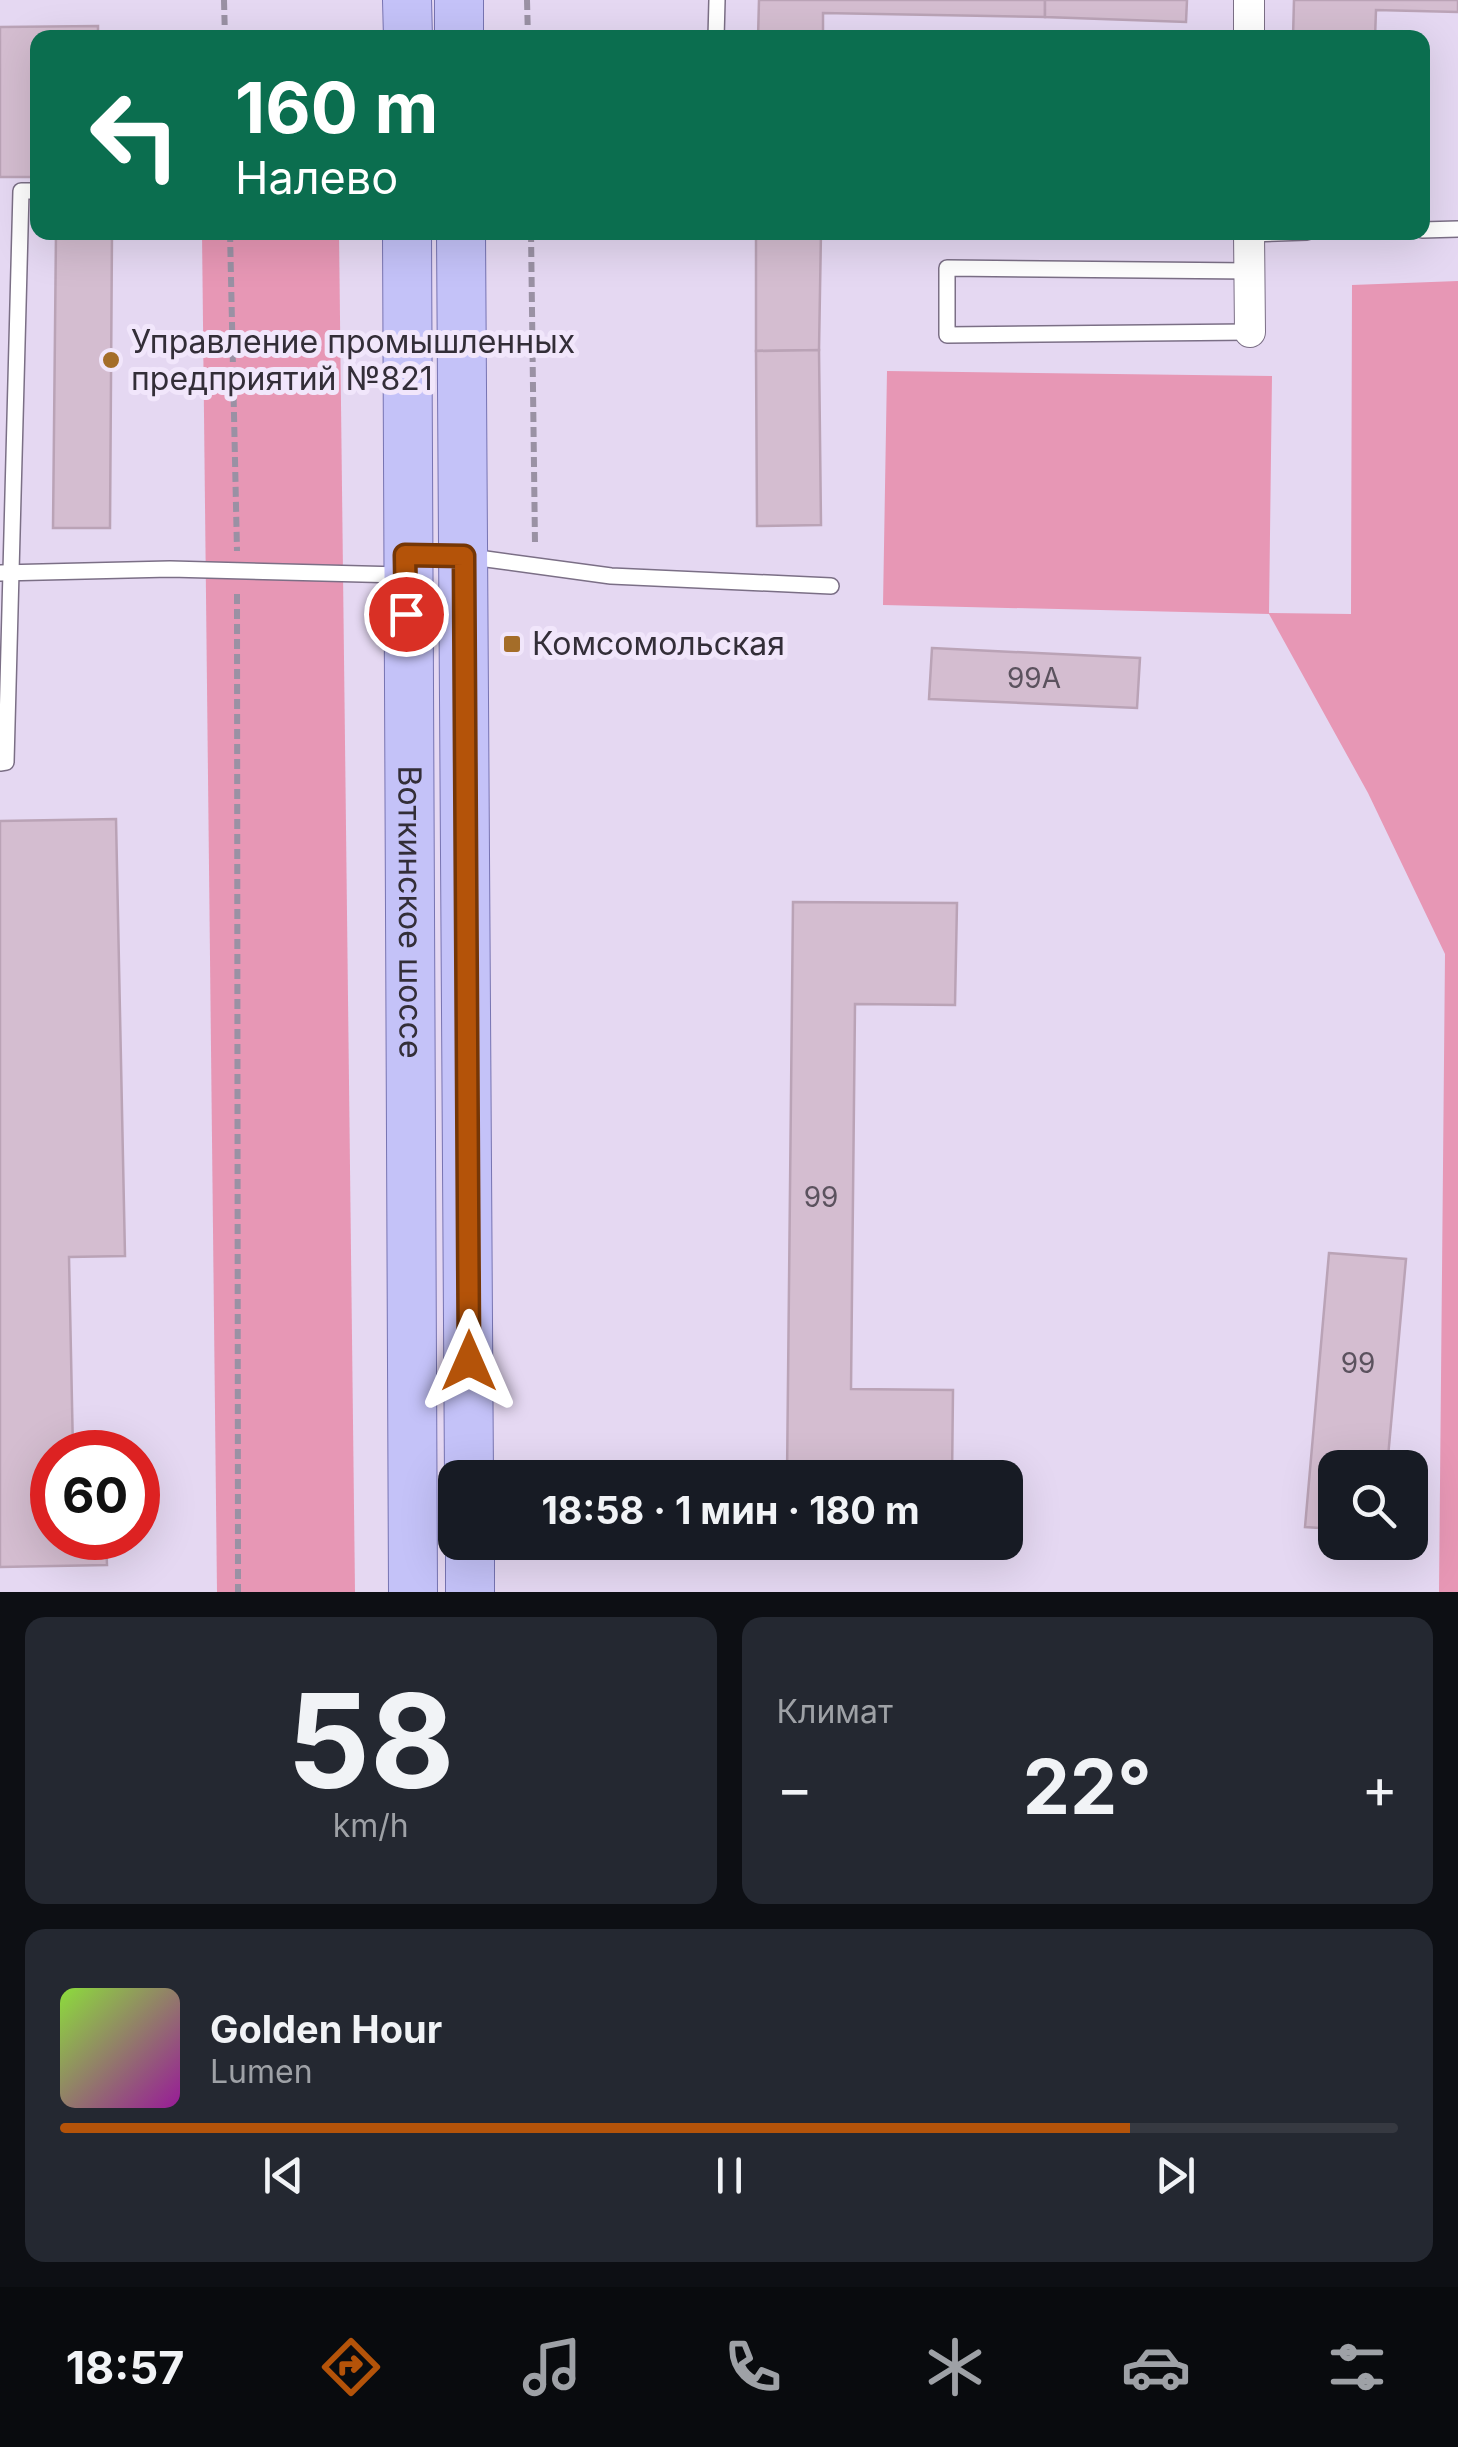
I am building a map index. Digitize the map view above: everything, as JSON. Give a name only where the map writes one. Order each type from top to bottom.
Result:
[{"type":"main road","points":[[408,0],[408,30]]},
{"type":"main road","points":[[459,0],[460,30]]},
{"type":"main road","name":"Воткинское шоссе","points":[[407,240],[405,565],[413,1592]]},
{"type":"main road","name":"Воткинское шоссе","points":[[461,240],[469,1460]]},
{"type":"main road","points":[[470,1560],[470,1592]]},
{"type":"street","points":[[1249,0],[1249,30]]},
{"type":"street","points":[[1249,240],[1250,332]]},
{"type":"lane","points":[[716,0],[716,30]]},
{"type":"lane","points":[[0,762],[6,762],[5,573],[21,190],[30,190]]},
{"type":"lane","points":[[1430,230],[1458,229]]},
{"type":"lane","points":[[1249,272],[947,268],[947,335],[1250,332]]},
{"type":"lane","points":[[5,573],[405,565],[464,556],[611,576],[831,586]]},
{"type":"path","points":[[224,0],[225,30]]},
{"type":"path","points":[[527,0],[528,30]]},
{"type":"path","points":[[230,240],[237,571],[238,1592]]},
{"type":"path","points":[[531,240],[535,565]]},
{"type":"shaded area","points":[[202,240],[339,240],[355,1592],[217,1592]]},
{"type":"shaded area","points":[[1458,281],[1458,1592],[1439,1592],[1445,954],[1368,793],[1269,614],[883,605],[887,371],[1272,376],[1269,613],[1351,614],[1352,285]]},
{"type":"building","points":[[759,0],[1045,0],[1045,17],[823,13],[823,30],[758,30]]},
{"type":"building","points":[[1045,0],[1187,0],[1186,22],[1045,17]]},
{"type":"building","points":[[1294,0],[1458,0],[1458,12],[1376,10],[1375,30],[1293,30]]},
{"type":"building","points":[[98,26],[98,30],[30,30],[30,177],[0,177],[0,27]]},
{"type":"building","points":[[56,240],[112,240],[110,528],[53,528]]},
{"type":"building","points":[[756,240],[821,240],[819,350],[756,351]]},
{"type":"building","points":[[819,350],[821,525],[757,526],[756,351]]},
{"type":"building","points":[[932,648],[1140,658],[1137,708],[929,699]]},
{"type":"building","points":[[116,819],[125,1256],[69,1257],[73,1430],[30,1430],[30,1560],[107,1560],[107,1565],[0,1567],[0,821]]},
{"type":"building","points":[[793,902],[957,903],[955,1005],[855,1004],[851,1389],[953,1390],[952,1460],[787,1460]]},
{"type":"building","points":[[1329,1253],[1406,1259],[1389,1450],[1318,1450],[1318,1528],[1305,1527]]},
{"type":"place","name":"Управление промышленных предприятий №821","points":[[111,360]]},
{"type":"place","name":"Комсомольская","points":[[512,644]]},
{"type":"route","points":[[406,614],[405,555],[464,556],[469,1361]]}]
